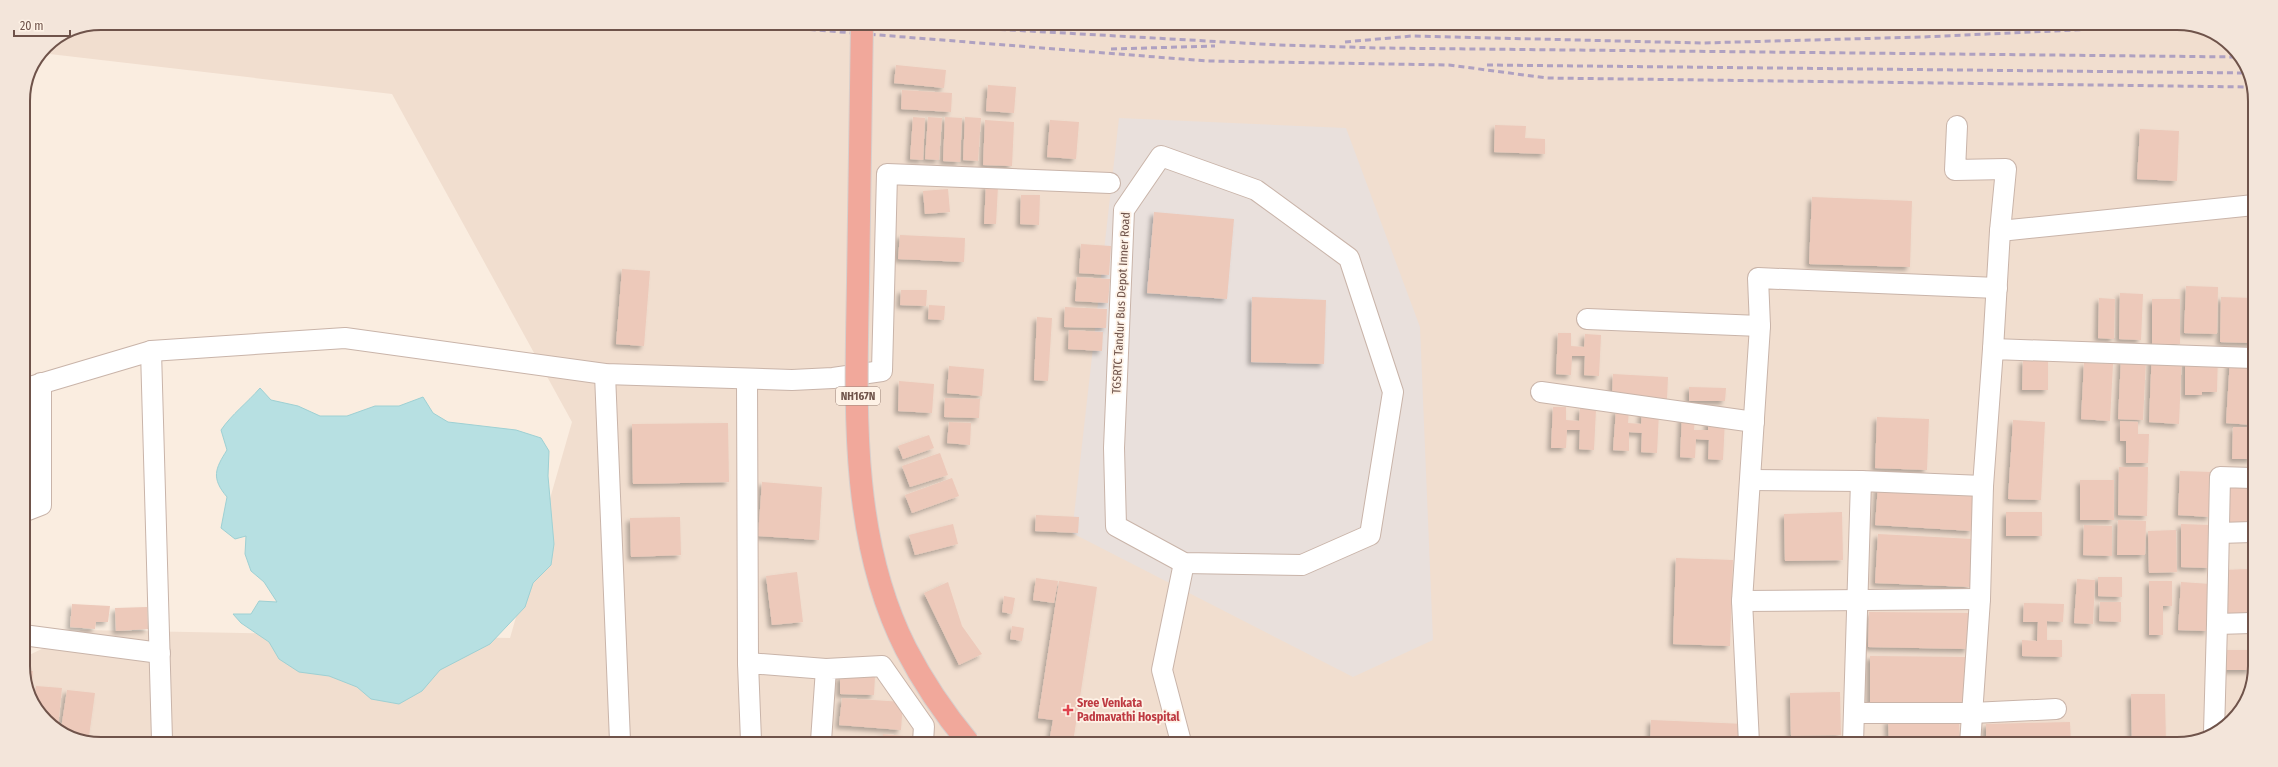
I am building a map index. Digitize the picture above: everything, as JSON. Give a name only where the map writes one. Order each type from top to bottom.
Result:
[{"type":"highway","name":"NH167N","points":[[862,30],[858,329],[860,452],[864,511],[873,556],[883,590],[905,648],[929,689],[964,737]]},
{"type":"street","points":[[1957,126],[1955,170],[2006,169],[2000,231],[1983,486],[1980,598],[1970,737]]},
{"type":"street","name":"TGSRTC Tandur Bus Depot Inner Road","points":[[1161,156],[1256,190],[1349,258],[1393,392],[1370,535],[1302,565],[1184,563],[1116,526],[1114,448],[1124,210],[1161,156]]},
{"type":"street","points":[[30,509],[41,505],[32,386],[151,351],[345,338],[605,374],[748,380],[833,378],[882,371],[887,174],[1110,183]]},
{"type":"street","points":[[2000,231],[2248,206]]},
{"type":"street","points":[[1750,737],[1742,601],[1760,326],[1758,278],[1997,288]]},
{"type":"street","points":[[1588,319],[1760,326]]},
{"type":"street","points":[[1993,349],[2248,358]]},
{"type":"street","points":[[151,351],[162,737]]},
{"type":"street","points":[[605,374],[620,737]]},
{"type":"street","points":[[748,380],[748,663],[751,737]]},
{"type":"street","points":[[1541,392],[1754,422]]},
{"type":"street","points":[[2214,727],[2220,477],[2248,478]]},
{"type":"street","points":[[1751,480],[1861,481],[1983,486]]},
{"type":"street","points":[[1853,737],[1859,599],[1861,481]]},
{"type":"street","points":[[2219,533],[2248,532]]},
{"type":"street","points":[[1180,737],[1162,670],[1184,563]]},
{"type":"street","points":[[1742,601],[1980,598]]},
{"type":"street","points":[[2217,624],[2248,623]]},
{"type":"street","points":[[30,636],[160,653]]},
{"type":"street","points":[[748,663],[826,669],[882,666],[924,726],[923,737]]},
{"type":"street","points":[[820,737],[826,669]]},
{"type":"street","points":[[1854,713],[1972,713],[2056,709]]},
{"type":"shaded area","points":[[96,30],[2191,31],[2209,37],[2230,54],[2239,65],[2243,74],[2248,96],[2248,666],[2246,685],[2236,706],[2217,725],[2209,730],[2191,736],[2182,737],[96,737],[87,736],[65,728],[51,716],[37,698],[31,680],[30,655],[81,630],[510,638],[572,422],[392,94],[49,54],[65,39],[82,32]]},
{"type":"shaded area","points":[[1119,118],[1346,128],[1420,327],[1433,640],[1353,677],[1072,533]]},
{"type":"water","points":[[260,388],[271,400],[298,406],[320,416],[347,416],[375,406],[399,406],[423,397],[433,413],[448,422],[516,430],[541,438],[549,451],[548,476],[554,544],[551,565],[533,583],[525,607],[490,644],[440,670],[422,691],[399,704],[371,699],[357,687],[329,676],[299,672],[279,659],[269,642],[241,623],[233,614],[251,614],[259,601],[277,602],[264,582],[251,571],[245,554],[246,536],[235,539],[221,528],[227,497],[219,484],[216,474],[227,450],[221,430]]},
{"type":"building","points":[[896,65],[946,70],[944,88],[894,83]]},
{"type":"building","points":[[988,85],[1016,87],[1014,113],[986,111]]},
{"type":"building","points":[[902,90],[952,93],[951,112],[901,109]]},
{"type":"building","points":[[913,117],[925,118],[923,160],[910,159]]},
{"type":"building","points":[[928,117],[942,118],[939,160],[925,159]]},
{"type":"building","points":[[945,117],[962,118],[960,162],[943,161]]},
{"type":"building","points":[[965,117],[981,118],[978,161],[963,160]]},
{"type":"building","points":[[985,120],[1014,122],[1012,166],[983,165]]},
{"type":"building","points":[[1050,120],[1079,122],[1076,159],[1047,157]]},
{"type":"building","points":[[1495,125],[1526,126],[1525,138],[1545,139],[1545,154],[1494,152]]},
{"type":"building","points":[[2140,129],[2179,131],[2177,181],[2137,179]]},
{"type":"building","points":[[986,185],[998,186],[996,224],[984,224]]},
{"type":"building","points":[[948,189],[950,212],[925,214],[923,191]]},
{"type":"building","points":[[1021,195],[1040,195],[1039,225],[1020,224]]},
{"type":"building","points":[[1812,197],[1912,201],[1910,267],[1809,264]]},
{"type":"building","points":[[1154,212],[1234,219],[1227,299],[1147,293]]},
{"type":"building","points":[[900,235],[965,238],[964,262],[898,259]]},
{"type":"building","points":[[1081,244],[1111,246],[1109,275],[1079,273]]},
{"type":"building","points":[[622,269],[650,271],[644,346],[616,344]]},
{"type":"building","points":[[1077,277],[1110,279],[1108,303],[1075,301]]},
{"type":"building","points":[[2186,286],[2218,287],[2217,334],[2184,333]]},
{"type":"building","points":[[901,290],[927,290],[926,306],[900,305]]},
{"type":"building","points":[[2120,293],[2143,294],[2141,340],[2119,339]]},
{"type":"building","points":[[1252,297],[1326,300],[1324,364],[1251,362]]},
{"type":"building","points":[[2221,297],[2248,298],[2248,343],[2220,342]]},
{"type":"building","points":[[2099,298],[2115,299],[2114,339],[2098,338]]},
{"type":"building","points":[[2152,299],[2180,299],[2180,344],[2152,344]]},
{"type":"building","points":[[929,305],[945,306],[944,320],[928,319]]},
{"type":"building","points":[[1065,307],[1107,309],[1106,328],[1064,327]]},
{"type":"building","points":[[1037,317],[1052,318],[1048,381],[1034,380]]},
{"type":"building","points":[[1069,330],[1103,332],[1102,351],[1068,349]]},
{"type":"building","points":[[1558,333],[1571,333],[1571,346],[1584,347],[1585,334],[1601,335],[1599,376],[1584,375],[1585,356],[1572,356],[1571,375],[1556,374]]},
{"type":"building","points":[[2152,349],[2182,351],[2179,424],[2149,422]]},
{"type":"building","points":[[2185,353],[2218,353],[2217,392],[2202,392],[2202,395],[2185,395]]},
{"type":"building","points":[[2121,359],[2146,360],[2143,420],[2118,419]]},
{"type":"building","points":[[2230,359],[2248,360],[2248,425],[2226,423]]},
{"type":"building","points":[[2023,360],[2048,361],[2048,390],[2022,390]]},
{"type":"building","points":[[2084,363],[2113,364],[2110,421],[2081,419]]},
{"type":"building","points":[[949,366],[984,369],[982,396],[947,393]]},
{"type":"building","points":[[1613,374],[1668,377],[1667,399],[1612,396]]},
{"type":"building","points":[[899,381],[934,384],[932,413],[898,411]]},
{"type":"building","points":[[1689,387],[1726,388],[1725,401],[1689,401]]},
{"type":"building","points":[[945,398],[980,399],[979,418],[944,417]]},
{"type":"building","points":[[1553,407],[1566,407],[1566,420],[1579,421],[1580,408],[1596,409],[1594,450],[1579,449],[1580,430],[1567,430],[1566,448],[1551,448]]},
{"type":"building","points":[[1616,410],[1629,410],[1628,423],[1641,424],[1642,411],[1659,412],[1657,453],[1641,452],[1642,433],[1629,432],[1629,451],[1613,450]]},
{"type":"building","points":[[1682,416],[1695,417],[1694,430],[1708,430],[1708,418],[1725,419],[1723,460],[1708,459],[1709,440],[1696,439],[1695,458],[1680,457]]},
{"type":"building","points":[[1877,417],[1929,419],[1927,470],[1875,468]]},
{"type":"building","points":[[2013,420],[2045,422],[2041,500],[2008,499]]},
{"type":"building","points":[[2120,421],[2138,422],[2138,434],[2149,434],[2148,463],[2126,463],[2126,441],[2120,441]]},
{"type":"building","points":[[949,422],[971,423],[970,445],[947,443]]},
{"type":"building","points":[[728,423],[729,482],[633,484],[632,424]]},
{"type":"building","points":[[2233,427],[2248,427],[2248,459],[2232,459]]},
{"type":"building","points":[[929,435],[934,448],[903,459],[898,446]]},
{"type":"building","points":[[940,453],[948,475],[910,487],[902,466]]},
{"type":"building","points":[[2119,467],[2148,467],[2147,516],[2118,515]]},
{"type":"building","points":[[2180,471],[2212,472],[2210,517],[2178,515]]},
{"type":"building","points":[[952,478],[959,496],[912,513],[905,495]]},
{"type":"building","points":[[2080,480],[2114,480],[2114,520],[2080,520]]},
{"type":"building","points":[[2248,481],[2248,526],[2227,527],[2227,482]]},
{"type":"building","points":[[762,482],[822,487],[819,540],[758,536]]},
{"type":"building","points":[[1878,486],[1974,491],[1972,531],[1875,525]]},
{"type":"building","points":[[1842,512],[1843,560],[1785,561],[1784,514]]},
{"type":"building","points":[[2006,512],[2042,512],[2042,536],[2006,536]]},
{"type":"building","points":[[1036,515],[1079,517],[1078,533],[1035,531]]},
{"type":"building","points":[[680,517],[681,555],[631,557],[630,518]]},
{"type":"building","points":[[2118,520],[2146,521],[2145,555],[2117,555]]},
{"type":"building","points":[[953,524],[958,544],[915,555],[909,535]]},
{"type":"building","points":[[2181,524],[2211,525],[2210,568],[2181,567]]},
{"type":"building","points":[[2084,525],[2112,526],[2112,556],[2083,555]]},
{"type":"building","points":[[2176,530],[2177,572],[2149,573],[2148,531]]},
{"type":"building","points":[[1878,534],[1973,539],[1970,587],[1875,583]]},
{"type":"building","points":[[1676,558],[1733,560],[1730,646],[1673,644]]},
{"type":"building","points":[[2248,569],[2248,613],[2225,613],[2224,570]]},
{"type":"building","points":[[797,572],[803,622],[772,625],[766,576]]},
{"type":"building","points":[[2098,577],[2122,577],[2122,597],[2098,596]]},
{"type":"building","points":[[1036,578],[1058,581],[1054,603],[1033,600]]},
{"type":"building","points":[[2077,579],[2095,580],[2093,624],[2074,623]]},
{"type":"building","points":[[1059,581],[1097,587],[1074,737],[1050,737],[1053,720],[1038,718]]},
{"type":"building","points":[[2149,581],[2172,581],[2172,606],[2163,606],[2163,635],[2149,635]]},
{"type":"building","points":[[948,582],[962,626],[982,654],[959,665],[924,593]]},
{"type":"building","points":[[2181,582],[2211,584],[2208,631],[2178,630]]},
{"type":"building","points":[[1004,596],[1015,598],[1012,614],[1002,612]]},
{"type":"building","points":[[2100,602],[2121,602],[2121,622],[2099,621]]},
{"type":"building","points":[[2024,603],[2064,604],[2063,622],[2047,621],[2047,640],[2062,640],[2062,657],[2022,656],[2022,640],[2037,641],[2038,622],[2023,622]]},
{"type":"building","points":[[72,604],[110,606],[108,622],[96,622],[95,629],[70,627]]},
{"type":"building","points":[[147,607],[148,629],[116,631],[115,608]]},
{"type":"building","points":[[1869,612],[1969,613],[1968,649],[1868,647]]},
{"type":"building","points":[[1012,626],[1024,628],[1022,641],[1010,639]]},
{"type":"building","points":[[2225,650],[2248,650],[2248,670],[2225,670]]},
{"type":"building","points":[[1870,656],[1968,657],[1968,708],[1870,706]]},
{"type":"building","points":[[30,671],[33,671],[32,683]]},
{"type":"building","points":[[840,676],[875,676],[874,695],[840,694]]},
{"type":"building","points":[[36,686],[62,688],[58,722],[39,702],[35,692]]},
{"type":"building","points":[[67,690],[95,693],[89,736],[69,730],[62,725]]},
{"type":"building","points":[[1840,692],[1841,735],[1791,736],[1790,693]]},
{"type":"building","points":[[2131,694],[2165,694],[2166,737],[2132,737]]},
{"type":"building","points":[[842,698],[903,702],[901,730],[839,725]]},
{"type":"building","points":[[1959,719],[1960,737],[1889,737],[1888,720]]},
{"type":"building","points":[[1651,720],[1745,724],[1744,737],[1650,737]]},
{"type":"building","points":[[2070,722],[2071,737],[1986,737],[1986,724]]},
{"type":"building","points":[[883,734],[915,737],[883,737]]},
{"type":"railway","points":[[816,30],[1207,61],[1449,65],[1547,78],[2247,87]]},
{"type":"railway","points":[[1010,30],[1279,45],[1379,48],[2232,57]]},
{"type":"railway","points":[[1345,42],[1412,36],[1701,43],[1922,37],[2075,30]]},
{"type":"railway","points":[[1111,49],[1215,46]]},
{"type":"railway","points":[[1487,65],[2243,73]]},
{"type":"place","name":"Sree Venkata Padmavathi Hospital","points":[[1068,710]]}]
